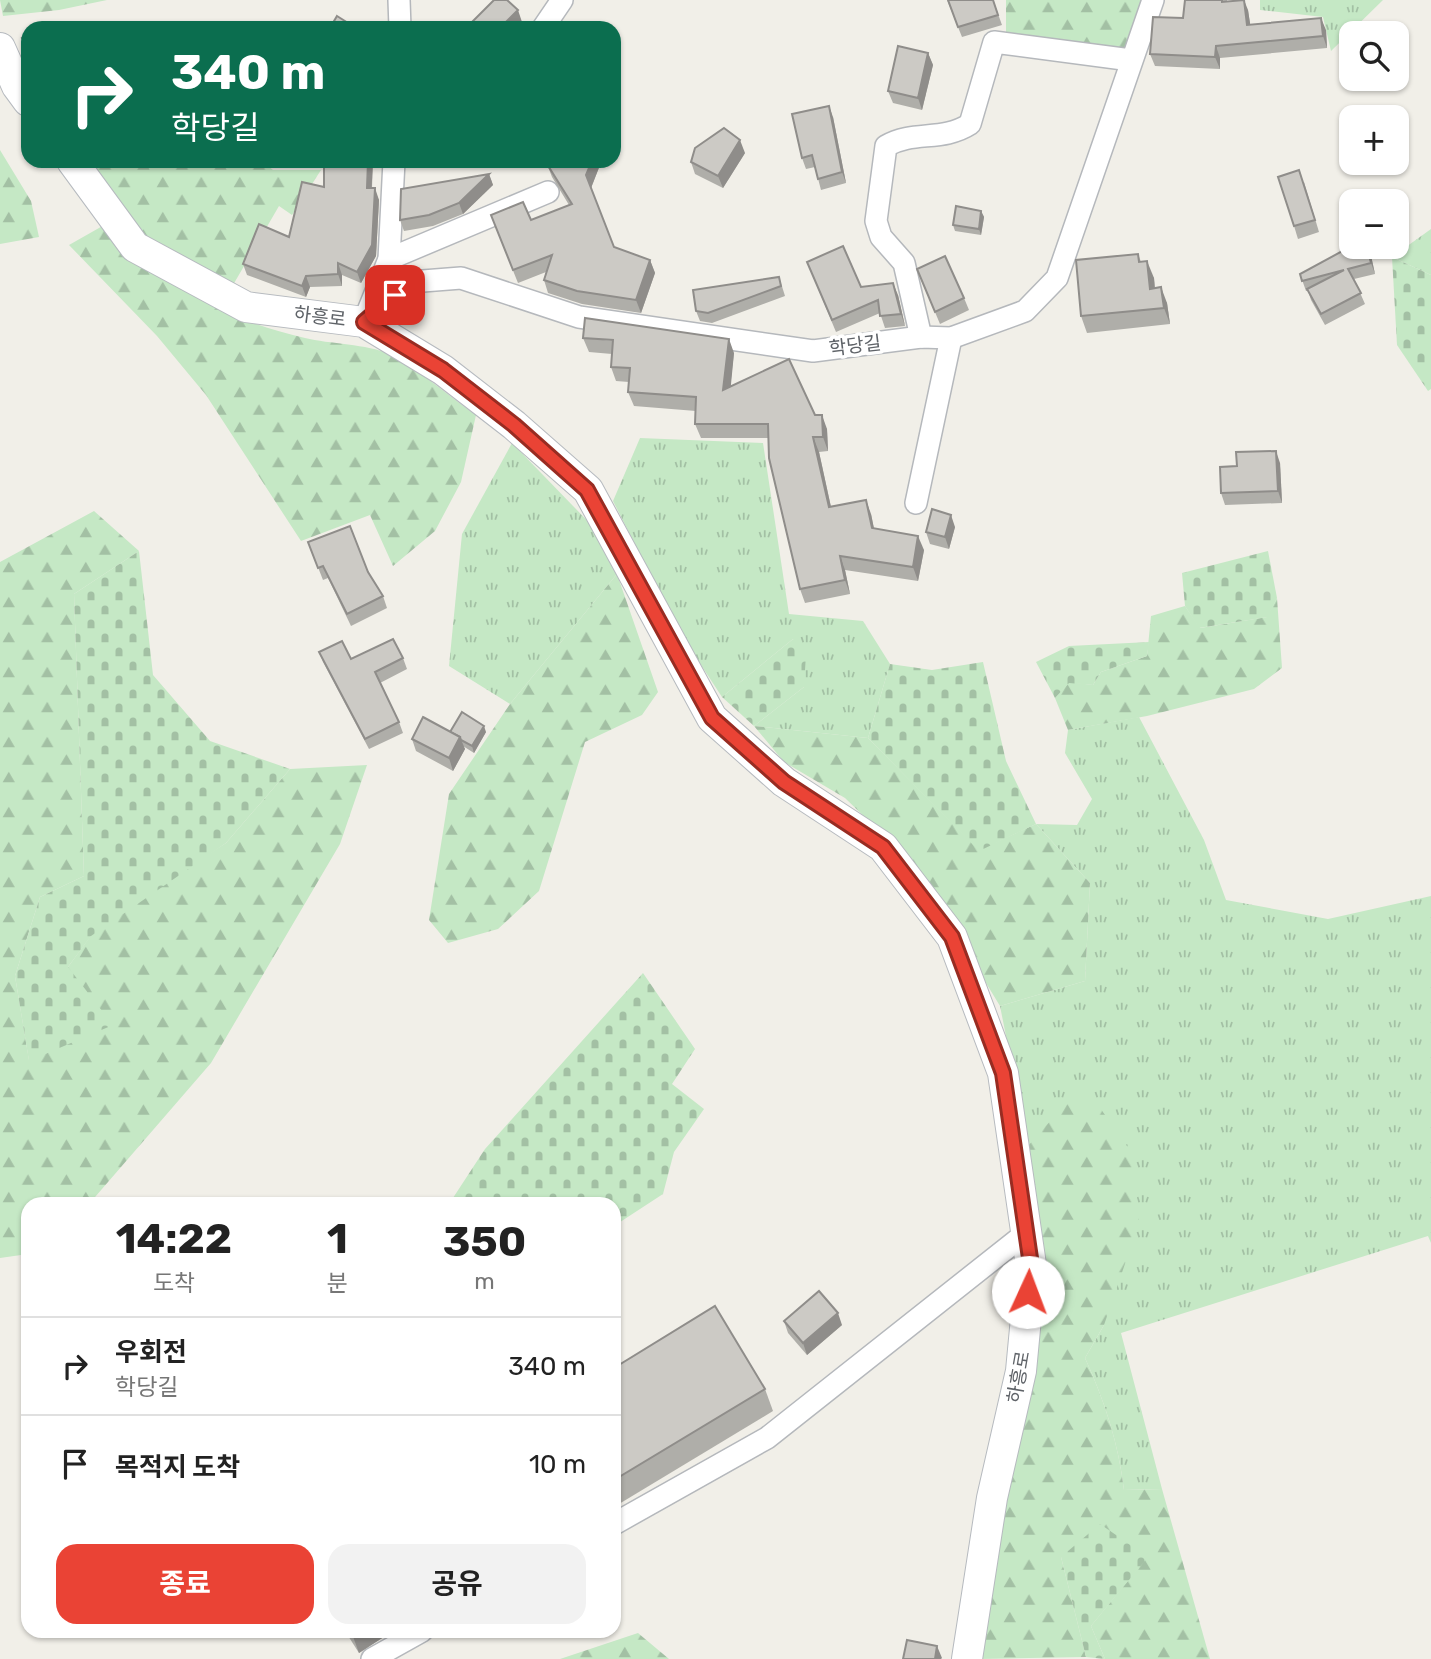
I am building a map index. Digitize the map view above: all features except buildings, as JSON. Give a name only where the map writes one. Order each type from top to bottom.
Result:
[{"type":"street","points":[[399,0],[400,21]]},
{"type":"street","points":[[548,21],[562,0]]},
{"type":"street","name":"학당길","points":[[364,322],[410,282],[461,278],[579,317],[813,351],[921,337],[951,338],[1025,311],[1057,278],[1153,0]]},
{"type":"street","points":[[921,337],[904,263],[881,237],[876,221],[886,146],[900,138],[953,134],[970,124],[993,43],[1131,60]]},
{"type":"street","points":[[0,48],[21,91]]},
{"type":"street","name":"하흥로","points":[[77,168],[135,247],[246,307],[364,322],[443,370],[514,425],[587,490],[712,718],[784,782],[883,847],[952,937],[1003,1073],[1031,1265],[1021,1371],[992,1498],[967,1659]]},
{"type":"street","points":[[364,322],[389,259],[394,168]]},
{"type":"street","points":[[389,259],[548,192]]},
{"type":"street","points":[[916,503],[951,338]]},
{"type":"street","points":[[621,1520],[767,1438],[1026,1233]]},
{"type":"street","points":[[372,1659],[410,1638]]},
{"type":"green space","points":[[0,0],[107,0],[59,10],[3,16]]},
{"type":"green space","points":[[1006,0],[1141,0],[1126,50],[1006,37]]},
{"type":"green space","points":[[1260,0],[1383,0],[1362,21],[1339,21],[1339,43],[1331,51],[1323,17],[1260,10]]},
{"type":"green space","points":[[0,150],[31,201],[39,237],[0,244]]},
{"type":"green space","points":[[89,168],[321,170],[292,215],[279,206],[233,285],[136,235]]},
{"type":"green space","points":[[106,224],[149,265],[196,297],[277,331],[389,354],[476,415],[461,482],[435,531],[393,566],[370,515],[301,541],[206,395],[157,336],[69,245]]},
{"type":"green space","points":[[1431,229],[1431,275],[1396,259],[1409,259],[1409,245]]},
{"type":"green space","points":[[1392,259],[1431,275],[1431,389],[1428,391],[1397,345]]},
{"type":"green space","points":[[640,438],[763,443],[789,614],[863,621],[890,664],[868,738],[754,726],[804,687],[793,639],[722,697],[680,633],[613,501]]},
{"type":"green space","points":[[512,443],[605,539],[617,574],[510,704],[449,666],[462,534]]},
{"type":"green space","points":[[94,511],[139,551],[74,594],[84,876],[40,897],[15,976],[29,1060],[68,967],[100,923],[226,843],[290,769],[367,765],[340,844],[211,1063],[95,1197],[21,1197],[21,1255],[0,1258],[0,562]]},
{"type":"green space","points":[[139,551],[153,675],[210,741],[290,769],[226,843],[91,936],[68,967],[113,1025],[29,1061],[15,976],[40,897],[84,876],[74,594]]},
{"type":"green space","points":[[1268,551],[1277,598],[1268,617],[1199,628],[1185,606],[1182,573]]},
{"type":"green space","points":[[617,574],[658,692],[642,715],[585,742],[539,891],[498,929],[448,943],[429,920],[449,794],[510,704]]},
{"type":"green space","points":[[1277,598],[1282,668],[1254,689],[1147,716],[1068,730],[1055,698],[1069,682],[1093,685],[1101,672],[1147,656],[1151,616],[1185,606],[1200,628],[1267,617]]},
{"type":"green space","points":[[793,639],[806,654],[804,687],[754,726],[722,697]]},
{"type":"green space","points":[[1149,642],[1147,656],[1101,672],[1093,685],[1069,683],[1055,698],[1036,662],[1069,646]]},
{"type":"green space","points":[[983,662],[1006,761],[1036,824],[979,851],[868,738],[890,664],[932,670]]},
{"type":"green space","points":[[1139,717],[1204,840],[1226,900],[1328,919],[1431,896],[1431,1243],[1428,1236],[1121,1333],[1162,1489],[1124,1490],[1110,1422],[1085,1358],[1104,1325],[1028,1146],[1000,1006],[1085,981],[1090,883],[1036,824],[1077,825],[1092,799],[1065,753],[1068,730]]},
{"type":"green space","points":[[754,726],[868,738],[979,850],[1036,824],[1090,883],[1085,981],[1000,1006],[915,866],[845,798],[784,762]]},
{"type":"green space","points":[[643,973],[695,1049],[672,1084],[704,1109],[674,1152],[663,1194],[621,1221],[621,1197],[454,1197],[485,1149]]},
{"type":"green space","points":[[1069,1100],[1098,1105],[1134,1156],[1139,1223],[1104,1325],[1085,1358],[1110,1422],[1124,1490],[1162,1489],[1210,1659],[1105,1659],[1091,1626],[1147,1557],[1061,1557],[1086,1657],[980,1659],[1028,1146]]},
{"type":"green space","points":[[1100,1524],[1148,1557],[1091,1626],[1105,1659],[1086,1657],[1061,1557]]},
{"type":"green space","points":[[638,1633],[669,1659],[560,1659]]},
{"type":"route","points":[[395,295],[364,322],[443,370],[514,425],[587,490],[682,668],[712,718],[784,782],[883,847],[952,937],[1003,1073],[1031,1265],[1028,1292]]}]
